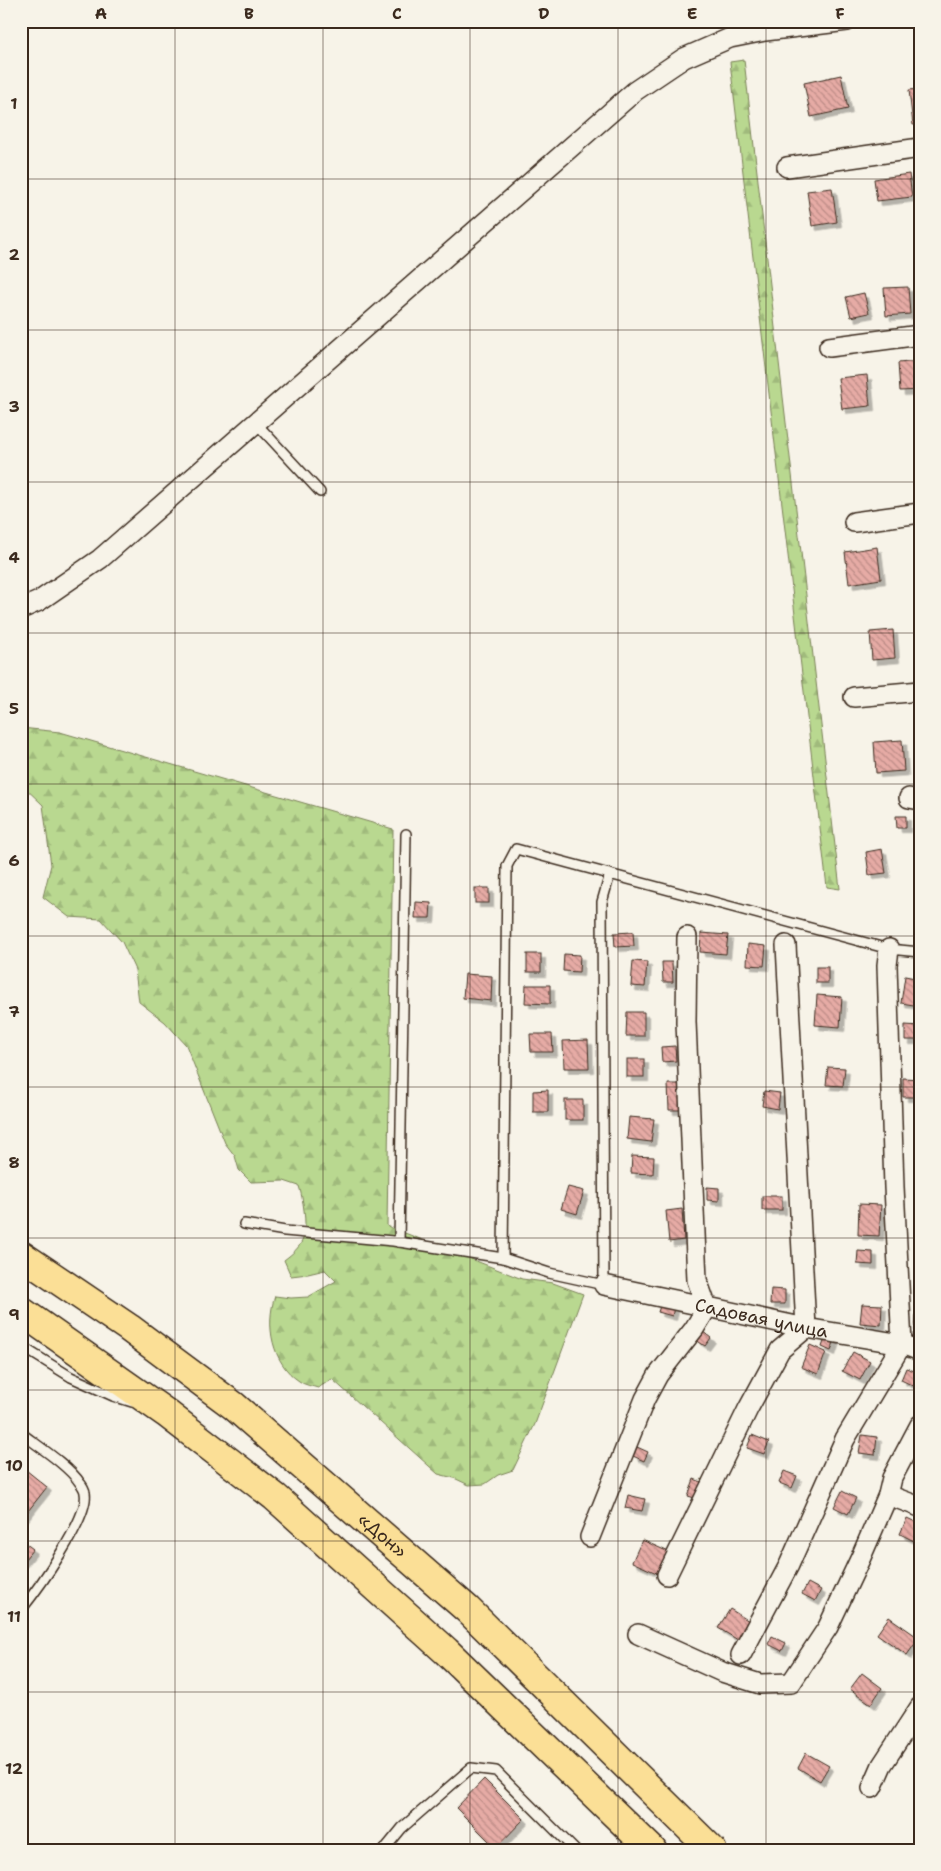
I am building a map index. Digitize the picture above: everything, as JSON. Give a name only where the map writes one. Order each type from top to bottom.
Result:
[{"type":"highway","name":"«Дон»","points":[[21,1255],[129,1328],[234,1406],[466,1609],[712,1850]]},
{"type":"highway","points":[[21,1311],[166,1413],[275,1497],[446,1651],[652,1850]]},
{"type":"street","points":[[21,609],[39,601],[100,559],[643,86],[684,58],[730,38],[765,31],[847,21]]},
{"type":"street","points":[[787,167],[920,148]]},
{"type":"street","points":[[828,348],[920,335]]},
{"type":"street","points":[[854,522],[920,513]]},
{"type":"street","points":[[854,697],[920,691]]},
{"type":"street","points":[[590,1537],[645,1399],[658,1375],[694,1330],[707,1308],[696,1280],[686,1022],[687,937]]},
{"type":"street","points":[[667,1575],[748,1409],[780,1350],[806,1328],[786,945]]},
{"type":"street","points":[[741,1655],[789,1565],[846,1439],[911,1348],[894,1177],[887,966],[889,949]]},
{"type":"street","name":"Садовая улица","points":[[604,1285],[707,1308],[911,1348]]},
{"type":"street","points":[[638,1634],[722,1672],[760,1684],[791,1683],[828,1627],[888,1495],[892,1478],[920,1426]]},
{"type":"street","points":[[888,1495],[920,1507]]},
{"type":"street","points":[[872,1788],[882,1765],[920,1708]]},
{"type":"lane","points":[[256,423],[320,492]]},
{"type":"lane","points":[[399,1242],[406,834]]},
{"type":"lane","points":[[503,1258],[507,866],[516,849],[889,949],[920,952]]},
{"type":"lane","points":[[244,1224],[285,1231],[399,1242],[503,1258],[549,1273],[604,1285],[602,902],[610,874]]},
{"type":"lane","points":[[21,1346],[71,1377],[113,1396],[166,1413]]},
{"type":"lane","points":[[21,1433],[73,1474],[81,1483],[85,1494],[84,1506],[60,1555],[36,1592],[21,1610]]},
{"type":"lane","points":[[384,1850],[402,1828],[471,1768],[496,1771],[575,1850]]},
{"type":"green space","points":[[744,60],[840,889],[827,887],[730,62]]},
{"type":"green space","points":[[21,728],[60,732],[393,829],[387,1226],[522,1279],[553,1283],[583,1294],[535,1424],[513,1470],[498,1475],[485,1484],[469,1485],[454,1478],[438,1474],[332,1379],[318,1388],[303,1384],[282,1364],[273,1343],[271,1331],[272,1307],[275,1296],[291,1298],[308,1297],[336,1281],[325,1270],[291,1276],[284,1260],[298,1247],[304,1236],[304,1211],[299,1186],[284,1181],[251,1182],[239,1170],[235,1156],[225,1143],[186,1045],[165,1022],[139,1002],[135,970],[122,942],[101,919],[69,917],[43,897],[51,865],[43,805],[21,784]]},
{"type":"building","points":[[841,75],[848,109],[811,117],[804,83]]},
{"type":"building","points":[[920,89],[920,124],[913,125],[909,90]]},
{"type":"building","points":[[909,174],[912,197],[877,201],[874,179]]},
{"type":"building","points":[[832,188],[837,222],[812,226],[807,191]]},
{"type":"building","points":[[908,287],[910,314],[886,316],[884,288]]},
{"type":"building","points":[[864,293],[869,313],[851,317],[846,297]]},
{"type":"building","points":[[920,361],[920,390],[900,391],[898,363]]},
{"type":"building","points":[[867,375],[870,406],[842,409],[838,378]]},
{"type":"building","points":[[877,547],[881,579],[849,584],[845,552]]},
{"type":"building","points":[[893,630],[895,658],[872,660],[870,632]]},
{"type":"building","points":[[902,740],[904,771],[876,773],[874,742]]},
{"type":"building","points":[[896,816],[906,816],[906,828],[897,828]]},
{"type":"building","points":[[882,849],[886,873],[869,875],[866,852]]},
{"type":"building","points":[[475,888],[489,888],[489,903],[475,903]]},
{"type":"building","points":[[416,902],[431,903],[430,918],[415,918]]},
{"type":"building","points":[[633,932],[634,946],[615,947],[614,933]]},
{"type":"building","points":[[701,933],[728,935],[726,954],[700,952]]},
{"type":"building","points":[[748,944],[766,946],[764,966],[747,965]]},
{"type":"building","points":[[527,954],[541,954],[541,972],[527,972]]},
{"type":"building","points":[[564,954],[580,955],[579,972],[563,971]]},
{"type":"building","points":[[633,961],[647,962],[645,987],[631,986]]},
{"type":"building","points":[[662,962],[672,962],[673,982],[663,982]]},
{"type":"building","points":[[816,967],[828,967],[828,983],[816,983]]},
{"type":"building","points":[[465,974],[492,976],[491,1001],[463,998]]},
{"type":"building","points":[[905,976],[920,979],[920,1006],[901,1003]]},
{"type":"building","points":[[526,985],[550,985],[550,1004],[525,1003]]},
{"type":"building","points":[[817,995],[842,997],[840,1027],[815,1025]]},
{"type":"building","points":[[627,1012],[644,1012],[644,1036],[626,1036]]},
{"type":"building","points":[[905,1025],[920,1026],[920,1040],[905,1040]]},
{"type":"building","points":[[530,1034],[552,1034],[553,1052],[531,1052]]},
{"type":"building","points":[[588,1040],[589,1068],[564,1068],[563,1041]]},
{"type":"building","points":[[675,1046],[676,1061],[662,1062],[661,1047]]},
{"type":"building","points":[[627,1059],[644,1059],[644,1077],[627,1077]]},
{"type":"building","points":[[828,1067],[845,1068],[843,1086],[826,1085]]},
{"type":"building","points":[[903,1078],[920,1079],[920,1097],[903,1097]]},
{"type":"building","points":[[668,1084],[683,1084],[684,1110],[669,1110]]},
{"type":"building","points":[[548,1090],[548,1112],[533,1112],[533,1091]]},
{"type":"building","points":[[764,1091],[780,1093],[778,1109],[762,1106]]},
{"type":"building","points":[[565,1100],[583,1100],[583,1120],[565,1120]]},
{"type":"building","points":[[629,1117],[654,1119],[651,1142],[627,1139]]},
{"type":"building","points":[[632,1156],[654,1157],[653,1174],[631,1173]]},
{"type":"building","points":[[568,1187],[584,1191],[577,1214],[561,1209]]},
{"type":"building","points":[[707,1187],[719,1188],[719,1201],[707,1200]]},
{"type":"building","points":[[762,1196],[782,1196],[782,1210],[762,1210]]},
{"type":"building","points":[[859,1204],[881,1205],[879,1236],[858,1235]]},
{"type":"building","points":[[682,1209],[684,1240],[669,1242],[666,1211]]},
{"type":"building","points":[[858,1251],[873,1252],[873,1265],[857,1264]]},
{"type":"building","points":[[771,1289],[785,1290],[785,1304],[770,1304]]},
{"type":"building","points":[[662,1300],[675,1304],[672,1316],[658,1312]]},
{"type":"building","points":[[862,1304],[882,1305],[881,1325],[860,1323]]},
{"type":"building","points":[[916,1313],[920,1313],[920,1331],[915,1331]]},
{"type":"building","points":[[702,1331],[711,1338],[705,1346],[696,1340]]},
{"type":"building","points":[[826,1336],[835,1339],[831,1351],[822,1347]]},
{"type":"building","points":[[810,1345],[826,1352],[818,1374],[801,1367]]},
{"type":"building","points":[[853,1352],[870,1361],[860,1380],[842,1371]]},
{"type":"building","points":[[906,1368],[920,1373],[920,1389],[901,1380]]},
{"type":"building","points":[[752,1435],[769,1442],[764,1454],[747,1448]]},
{"type":"building","points":[[862,1435],[877,1437],[875,1455],[859,1453]]},
{"type":"building","points":[[637,1447],[648,1452],[644,1461],[633,1456]]},
{"type":"building","points":[[21,1466],[47,1487],[21,1520]]},
{"type":"building","points":[[784,1471],[797,1476],[792,1488],[779,1483]]},
{"type":"building","points":[[694,1479],[704,1483],[698,1499],[688,1496]]},
{"type":"building","points":[[842,1491],[856,1498],[848,1514],[834,1507]]},
{"type":"building","points":[[628,1495],[645,1499],[642,1511],[625,1508]]},
{"type":"building","points":[[907,1518],[920,1524],[920,1535],[916,1542],[900,1534]]},
{"type":"building","points":[[21,1540],[33,1549],[21,1564]]},
{"type":"building","points":[[642,1540],[671,1553],[661,1575],[632,1562]]},
{"type":"building","points":[[808,1583],[821,1590],[815,1601],[802,1594]]},
{"type":"building","points":[[730,1609],[749,1621],[738,1640],[718,1628]]},
{"type":"building","points":[[889,1617],[919,1638],[907,1655],[877,1634]]},
{"type":"building","points":[[772,1636],[786,1643],[782,1651],[768,1644]]},
{"type":"building","points":[[862,1673],[882,1688],[871,1704],[850,1689]]},
{"type":"building","points":[[806,1753],[829,1766],[820,1781],[798,1768]]},
{"type":"building","points":[[484,1779],[524,1819],[496,1848],[456,1808]]}]
